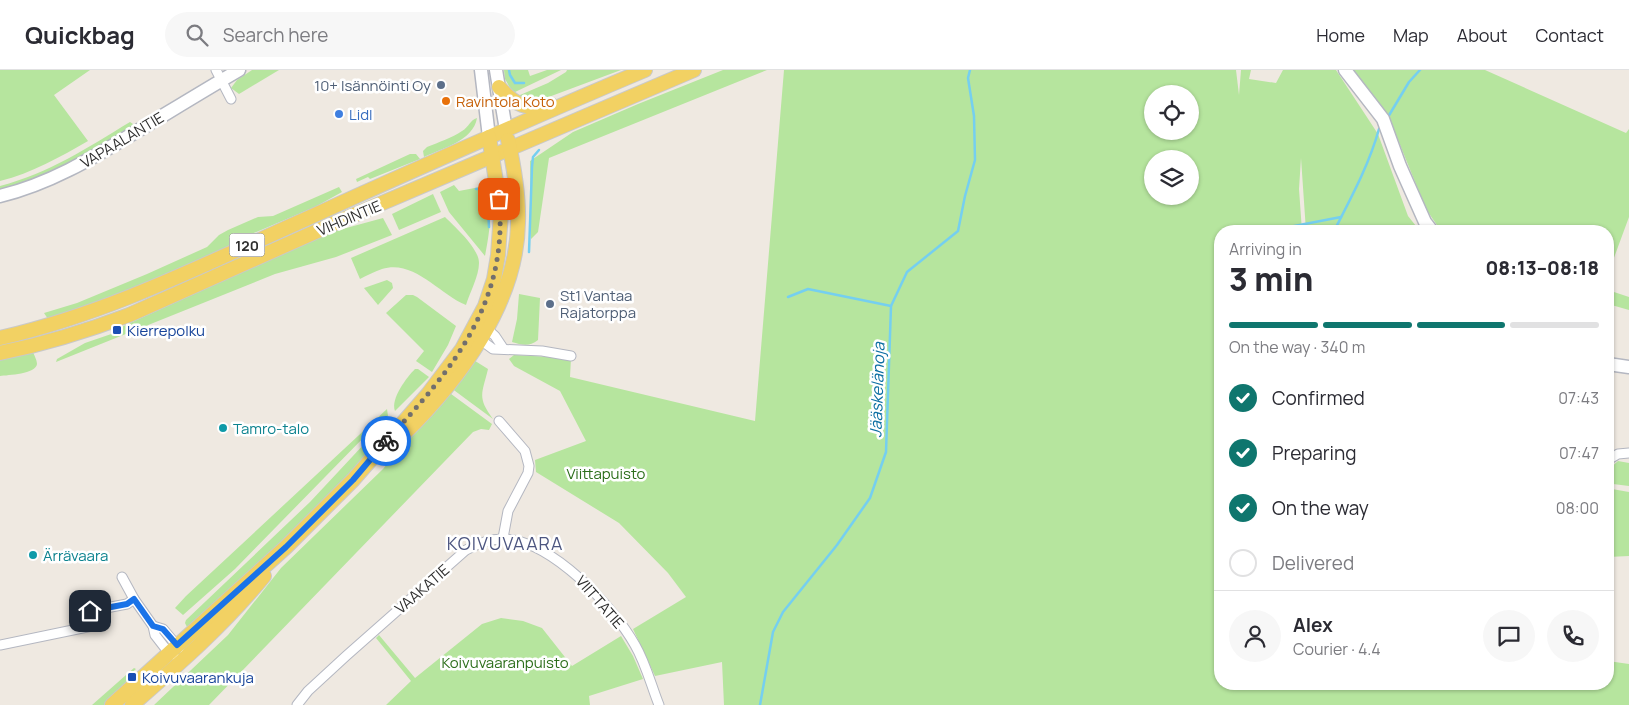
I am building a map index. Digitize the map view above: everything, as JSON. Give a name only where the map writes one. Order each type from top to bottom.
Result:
[{"type":"main road","name":"VIHDINTIE","points":[[0,338],[64,322],[132,297],[489,137],[645,70]]},
{"type":"main road","name":"VIHDINTIE","points":[[0,353],[59,339],[96,328],[128,315],[333,224],[694,70]]},
{"type":"main road","points":[[499,87],[513,102],[524,106],[542,107],[574,100]]},
{"type":"main road","points":[[112,705],[286,547],[353,480],[382,457],[435,400],[479,331],[510,274],[517,240],[518,222],[516,184],[506,130]]},
{"type":"main road","points":[[479,331],[494,279],[501,214],[489,137]]},
{"type":"main road","points":[[132,705],[233,612],[286,547]]},
{"type":"street","name":"VAPAALANTIE","points":[[0,196],[35,186],[62,175],[87,161],[218,75],[238,70]]},
{"type":"street","points":[[481,70],[489,137]]},
{"type":"street","points":[[496,70],[506,130]]},
{"type":"street","points":[[1345,70],[1383,119],[1400,166],[1427,225]]},
{"type":"street","points":[[218,75],[231,99]]},
{"type":"street","points":[[479,331],[493,349],[542,351],[571,356]]},
{"type":"street","points":[[479,331],[499,341],[503,348]]},
{"type":"street","points":[[1614,365],[1629,367]]},
{"type":"street","points":[[499,421],[525,451],[529,466],[528,473],[507,515],[502,538]]},
{"type":"street","points":[[1614,456],[1629,453]]},
{"type":"street","name":"VAAKATIE","points":[[297,705],[327,673],[466,550],[482,542],[502,538]]},
{"type":"street","name":"VIITTATIE","points":[[502,538],[526,544],[542,552],[579,576],[586,583],[634,643],[653,684],[659,705]]},
{"type":"street","points":[[122,577],[134,599],[153,626],[163,629],[173,649],[183,660]]},
{"type":"street","points":[[0,645],[97,625],[92,611],[127,604],[134,599]]},
{"type":"green space","points":[[0,70],[90,70],[54,95],[88,141],[35,169],[0,181]]},
{"type":"green space","points":[[252,70],[279,70],[239,94],[231,88],[237,80]]},
{"type":"green space","points":[[504,70],[528,70],[530,76],[547,70],[561,70],[513,93],[505,79]]},
{"type":"green space","points":[[567,70],[621,70],[538,101],[519,99],[520,95],[548,83]]},
{"type":"green space","points":[[723,70],[767,70],[549,158],[538,232],[531,239],[530,161],[573,132]]},
{"type":"green space","name":"Viittapuisto","points":[[784,70],[1236,70],[1239,95],[1241,70],[1251,70],[1249,79],[1276,83],[1283,70],[1336,70],[1378,134],[1408,216],[1415,225],[1306,225],[1301,158],[1299,189],[1302,225],[1214,225],[1214,690],[1614,690],[1614,662],[1629,664],[1629,705],[724,705],[722,662],[655,676],[633,629],[686,597],[668,573],[619,523],[536,472],[535,460],[586,441],[560,391],[514,366],[509,359],[514,355],[571,358],[570,377],[755,421]]},
{"type":"green space","points":[[1353,70],[1485,70],[1626,133],[1629,129],[1629,217],[1614,258],[1614,225],[1437,225],[1426,209],[1386,115]]},
{"type":"green space","points":[[477,118],[470,133],[456,143],[424,157],[423,151],[427,147],[450,138]]},
{"type":"green space","points":[[130,122],[133,124],[132,129],[61,169],[0,192],[0,186],[18,181],[51,167]]},
{"type":"green space","points":[[410,154],[416,154],[420,159],[370,179],[368,177],[357,182],[356,179]]},
{"type":"green space","points":[[454,185],[459,191],[485,186],[488,195],[490,221],[485,256],[449,212],[440,192]]},
{"type":"green space","points":[[339,187],[342,192],[315,207],[242,238],[236,244],[117,296],[48,319],[44,313],[77,303],[147,274],[207,247],[219,235],[228,230],[258,217],[273,216]]},
{"type":"green space","points":[[433,194],[441,212],[399,230],[392,214]]},
{"type":"green space","points":[[445,217],[471,244],[478,257],[478,273],[466,305],[416,273],[405,269],[394,267],[382,269],[360,279],[351,258]]},
{"type":"green space","points":[[383,218],[392,235],[336,257],[275,274],[56,362],[57,359],[85,343],[120,331],[119,328],[328,233]]},
{"type":"green space","points":[[387,280],[392,283],[393,288],[378,305],[364,288]]},
{"type":"green space","points":[[1614,292],[1629,297],[1629,310],[1614,306]]},
{"type":"green space","points":[[519,294],[540,298],[538,340],[522,345],[512,342],[517,319]]},
{"type":"green space","points":[[406,295],[417,297],[456,326],[448,345],[432,372],[416,361],[424,351],[386,313]]},
{"type":"green space","points":[[33,352],[37,364],[32,370],[0,376],[0,358]]},
{"type":"green space","points":[[472,359],[488,369],[482,395],[488,412],[493,419],[451,388]]},
{"type":"green space","points":[[415,369],[429,377],[395,411],[394,406],[397,395]]},
{"type":"green space","points":[[447,391],[492,424],[489,430],[481,429],[473,432],[209,705],[154,705],[228,635],[281,568],[383,469]]},
{"type":"green space","points":[[387,409],[388,416],[370,431],[235,569],[183,615],[175,608],[186,596]]},
{"type":"green space","points":[[385,426],[388,431],[348,475],[263,561],[187,627],[186,620],[310,502],[366,442]]},
{"type":"green space","points":[[1618,461],[1629,463],[1629,486],[1614,484],[1614,465]]},
{"type":"green space","points":[[1614,489],[1629,492],[1629,556],[1614,557]]},
{"type":"green space","name":"Koivuvaaranpuisto","points":[[501,618],[523,621],[542,628],[572,666],[621,636],[633,656],[643,679],[589,696],[590,705],[386,705],[411,681],[376,638],[379,635],[415,678],[482,624]]},
{"type":"green space","points":[[134,668],[136,669],[124,686],[105,705],[92,705]]},
{"type":"waterway","points":[[509,70],[515,83],[524,83]]},
{"type":"waterway","name":"Jääskelänoja","points":[[760,705],[773,632],[783,612],[837,545],[870,498],[886,452],[891,306],[907,272],[958,231],[975,160],[974,116],[968,78],[970,70]]},
{"type":"waterway","points":[[1388,117],[1409,82],[1420,70]]},
{"type":"waterway","points":[[1337,225],[1365,168],[1379,129]]},
{"type":"waterway","points":[[529,252],[532,167],[533,157],[539,150]]},
{"type":"waterway","points":[[476,189],[487,191],[489,227]]},
{"type":"waterway","points":[[1300,225],[1341,217]]},
{"type":"waterway","points":[[788,297],[808,289],[891,306]]},
{"type":"way so far","points":[[386,441],[428,394],[462,349],[485,306],[494,279],[498,255],[501,214],[499,199]]},
{"type":"place","name":"10+ Isännöinti Oy","points":[[441,85]]},
{"type":"place","name":"Ravintola Koto","points":[[446,101]]},
{"type":"place","name":"Lidl","points":[[339,114]]},
{"type":"place","name":"St1 Vantaa Rajatorppa","points":[[550,304]]},
{"type":"place","name":"Kierrepolku","points":[[117,330]]},
{"type":"place","name":"Tamro-talo","points":[[223,428]]},
{"type":"place","name":"Ärrävaara","points":[[33,555]]},
{"type":"place","name":"Koivuvaarankuja","points":[[132,677]]},
{"type":"district","name":"KOIVUVAARA","points":[[505,543]]},
{"type":"route","points":[[90,611],[127,604],[134,599],[153,626],[163,629],[177,645],[286,547],[353,480],[386,441]]}]
